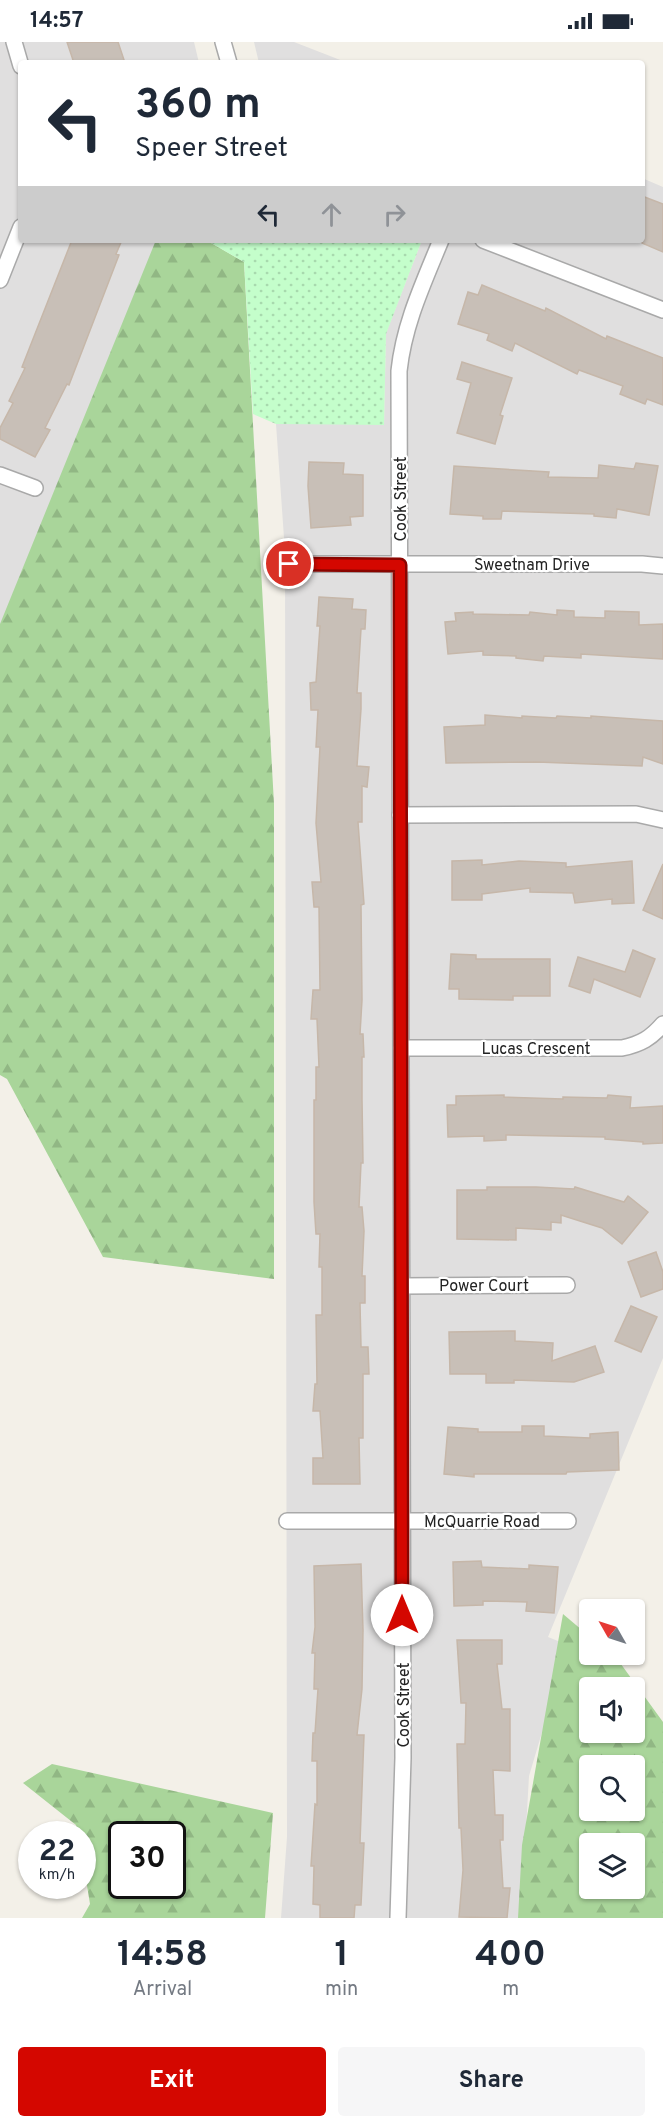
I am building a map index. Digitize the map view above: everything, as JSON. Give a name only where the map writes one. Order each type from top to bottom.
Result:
[{"type":"street","points":[[14,42],[19,60]]},
{"type":"street","points":[[223,42],[228,60]]},
{"type":"street","points":[[0,280],[18,235]]},
{"type":"street","name":"Cook Street","points":[[398,1918],[403,1758],[399,371],[402,344],[410,318],[440,243]]},
{"type":"street","points":[[491,243],[663,310]]},
{"type":"street","points":[[0,475],[34,488]]},
{"type":"street","name":"Sweetnam Drive","points":[[289,564],[642,564],[663,566]]},
{"type":"street","points":[[400,815],[636,814],[663,820]]},
{"type":"street","name":"Lucas Crescent","points":[[401,1048],[622,1048],[638,1045],[652,1037],[663,1024]]},
{"type":"street","name":"Power Court","points":[[402,1286],[567,1285]]},
{"type":"street","name":"McQuarrie Road","points":[[287,1521],[568,1521]]},
{"type":"shaded area","points":[[0,42],[194,42],[198,60],[18,60],[18,243],[160,243],[0,633]]},
{"type":"shaded area","points":[[254,42],[294,42],[340,60],[258,60]]},
{"type":"shaded area","points":[[645,179],[663,187],[663,1358],[548,1637],[568,1645],[529,1776],[521,1918],[281,1918],[287,1837],[285,552],[276,424],[384,424],[386,333],[421,243],[645,243]]},
{"type":"green space","points":[[155,243],[211,243],[244,262],[274,804],[274,1279],[103,1257],[7,1079],[0,1075],[0,624]]},
{"type":"green space","points":[[211,243],[421,243],[386,334],[384,425],[276,424],[253,414],[244,262]]},
{"type":"green space","points":[[563,1614],[579,1628],[579,1665],[622,1665],[630,1677],[579,1677],[579,1743],[645,1743],[645,1697],[663,1722],[663,1918],[518,1918],[522,1845]]},
{"type":"green space","points":[[52,1764],[273,1813],[265,1918],[82,1918],[90,1904],[89,1899],[96,1899],[96,1821],[71,1821],[23,1783]]},
{"type":"building","points":[[67,42],[118,42],[124,60],[73,60]]},
{"type":"building","points":[[645,197],[663,204],[663,252],[642,243],[645,243]]},
{"type":"building","points":[[71,243],[121,243],[116,254],[119,255],[69,385],[67,384],[45,428],[50,430],[35,457],[0,439],[0,428],[13,403],[9,401],[25,368],[22,367]]},
{"type":"building","points":[[482,285],[545,311],[546,308],[606,339],[607,336],[663,358],[663,405],[647,399],[645,404],[620,394],[623,386],[579,370],[577,374],[515,343],[512,351],[487,340],[489,334],[458,324],[468,292],[478,295]]},
{"type":"building","points":[[462,362],[512,378],[500,415],[503,416],[495,444],[457,433],[471,383],[457,379]]},
{"type":"building","points":[[309,462],[344,463],[343,474],[363,475],[363,516],[350,517],[351,525],[311,528]]},
{"type":"building","points":[[636,463],[658,466],[649,515],[617,509],[616,518],[594,516],[594,514],[502,511],[501,519],[450,514],[454,466],[549,472],[548,477],[598,478],[599,465],[634,469]]},
{"type":"building","points":[[319,597],[353,599],[352,609],[366,610],[365,629],[361,629],[357,693],[361,693],[361,709],[357,766],[369,767],[367,787],[362,786],[362,822],[358,822],[364,904],[361,905],[360,1034],[363,1034],[364,1057],[362,1057],[363,1163],[361,1163],[359,1207],[362,1207],[364,1231],[362,1276],[365,1276],[365,1303],[360,1303],[361,1347],[368,1347],[369,1374],[363,1374],[363,1438],[359,1438],[360,1484],[313,1484],[313,1458],[323,1458],[320,1411],[313,1411],[315,1384],[317,1384],[316,1315],[322,1315],[322,1267],[319,1267],[320,1234],[316,1234],[314,1202],[314,1100],[316,1100],[316,1067],[319,1067],[317,1019],[311,1019],[313,990],[320,990],[319,907],[314,907],[312,882],[321,882],[316,823],[320,747],[316,747],[318,710],[311,710],[310,683],[316,682],[320,626],[317,626]]},
{"type":"building","points":[[557,610],[574,611],[574,617],[605,618],[605,611],[639,612],[639,625],[663,624],[663,659],[581,654],[581,658],[544,656],[543,661],[516,658],[516,656],[483,655],[483,651],[448,654],[445,622],[456,621],[455,613],[529,615],[530,612],[557,615]]},
{"type":"building","points":[[485,715],[522,718],[522,716],[556,718],[557,716],[591,718],[591,716],[663,721],[663,764],[643,757],[642,766],[537,762],[446,763],[444,727],[485,725]]},
{"type":"building","points":[[482,860],[482,865],[519,861],[566,863],[566,867],[632,861],[634,903],[612,904],[612,899],[575,903],[573,893],[530,892],[530,888],[482,894],[482,900],[452,900],[452,861]]},
{"type":"building","points":[[663,864],[663,919],[643,910]]},
{"type":"building","points":[[633,950],[655,959],[640,997],[594,979],[590,993],[569,986],[578,957],[625,972]]},
{"type":"building","points":[[451,954],[476,955],[476,959],[550,959],[550,996],[513,996],[513,1000],[459,999],[459,989],[449,989]]},
{"type":"building","points":[[504,1095],[504,1097],[563,1099],[563,1097],[607,1098],[608,1095],[631,1097],[630,1108],[663,1106],[663,1143],[643,1144],[643,1142],[605,1139],[605,1137],[506,1135],[506,1140],[484,1141],[484,1136],[448,1137],[447,1105],[456,1105],[456,1096]]},
{"type":"building","points":[[487,1187],[574,1189],[575,1187],[624,1202],[628,1196],[648,1212],[622,1244],[602,1228],[561,1215],[561,1223],[551,1222],[551,1230],[516,1228],[516,1240],[457,1239],[457,1190],[487,1190]]},
{"type":"building","points":[[656,1252],[663,1272],[663,1289],[641,1297],[628,1262]]},
{"type":"building","points":[[631,1306],[657,1317],[641,1352],[615,1341]]},
{"type":"building","points":[[515,1331],[515,1341],[553,1343],[552,1361],[595,1346],[604,1372],[574,1382],[514,1380],[514,1383],[486,1383],[486,1374],[450,1374],[449,1332]]},
{"type":"building","points":[[522,1426],[544,1426],[544,1436],[590,1438],[590,1434],[618,1432],[619,1470],[567,1472],[566,1474],[474,1474],[474,1477],[444,1474],[448,1427],[478,1429],[478,1432],[522,1432]]},
{"type":"building","points":[[481,1561],[482,1567],[529,1569],[529,1565],[558,1567],[554,1613],[526,1611],[527,1602],[483,1601],[483,1605],[454,1606],[453,1562]]},
{"type":"building","points":[[361,1564],[362,1689],[357,1735],[364,1735],[360,1843],[364,1843],[361,1905],[355,1905],[354,1918],[320,1918],[320,1905],[313,1904],[314,1866],[311,1866],[315,1804],[317,1805],[317,1761],[312,1761],[318,1689],[314,1689],[315,1653],[312,1653],[315,1627],[314,1566]]},
{"type":"building","points":[[457,1640],[502,1640],[502,1664],[497,1664],[502,1709],[510,1709],[510,1771],[493,1770],[495,1815],[503,1815],[503,1840],[500,1840],[503,1888],[510,1888],[507,1918],[459,1917],[463,1870],[461,1828],[459,1828],[457,1744],[465,1744],[466,1703],[461,1703]]},
{"type":"route","points":[[289,564],[400,565],[402,1615]]}]
